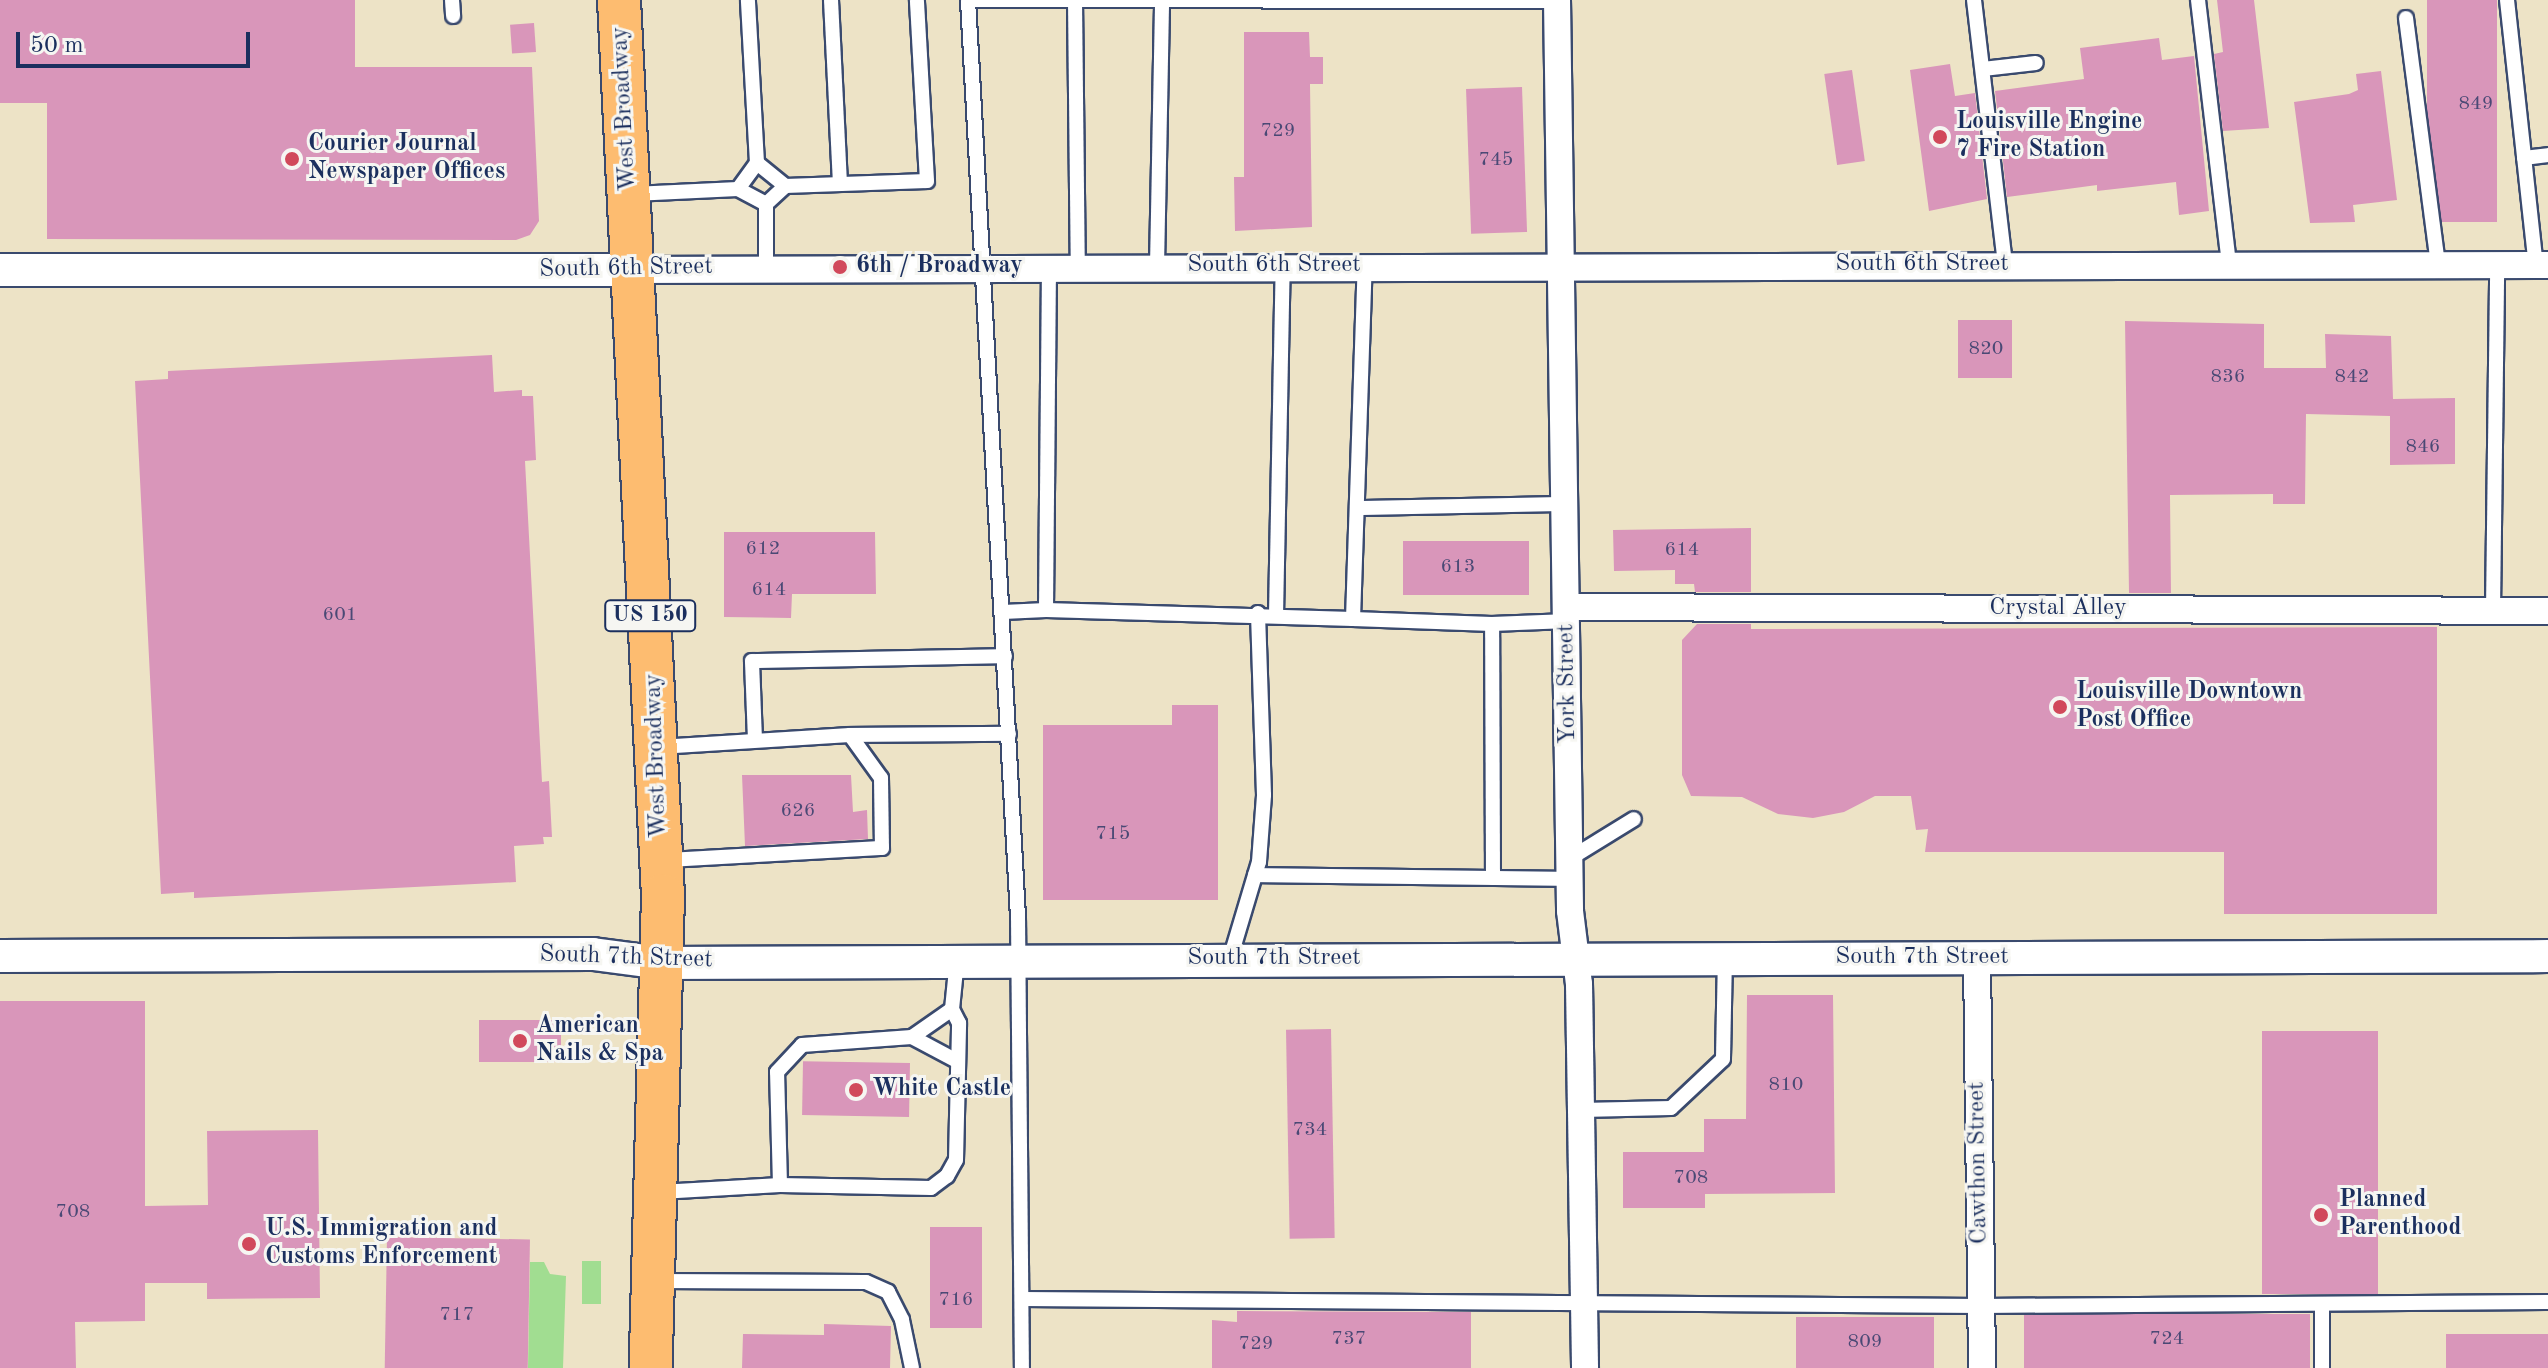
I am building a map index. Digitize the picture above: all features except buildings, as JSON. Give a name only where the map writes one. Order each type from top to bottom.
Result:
[{"type":"main road","name":"West Broadway","points":[[619,0],[661,860],[651,1368]]},
{"type":"street","name":"York Street","points":[[1557,1],[1570,869],[1581,1110],[1585,1368]]},
{"type":"street","name":"South 6th Street","points":[[0,270],[2542,265]]},
{"type":"street","name":"Crystal Alley","points":[[1567,614],[2548,611]]},
{"type":"street","name":"South 7th Street","points":[[0,956],[593,954],[661,963],[957,959],[2548,956]]},
{"type":"street","name":"Cawthon Street","points":[[1977,957],[1982,1368]]},
{"type":"lane","points":[[452,0],[453,16]]},
{"type":"lane","points":[[738,189],[757,163],[748,0]]},
{"type":"lane","points":[[831,0],[840,184]]},
{"type":"lane","points":[[766,268],[766,204],[785,186],[927,181],[917,0]]},
{"type":"lane","points":[[1022,1368],[1018,960],[971,0],[1557,1]]},
{"type":"lane","points":[[1974,0],[1983,69],[1982,102],[2005,265]]},
{"type":"lane","points":[[2198,0],[2229,265]]},
{"type":"lane","points":[[2507,0],[2524,158],[2542,265]]},
{"type":"lane","points":[[1075,1],[1078,267]]},
{"type":"lane","points":[[1157,266],[1162,2]]},
{"type":"lane","points":[[2406,18],[2438,265]]},
{"type":"lane","points":[[1983,69],[2036,63]]},
{"type":"lane","points":[[2524,158],[2548,155]]},
{"type":"lane","points":[[757,163],[785,186]]},
{"type":"lane","points":[[629,194],[738,189],[766,204]]},
{"type":"lane","points":[[2493,610],[2497,265]]},
{"type":"lane","points":[[1276,616],[1283,266]]},
{"type":"lane","points":[[1353,619],[1365,266]]},
{"type":"lane","points":[[1046,610],[1049,267]]},
{"type":"lane","points":[[1357,508],[1566,504]]},
{"type":"lane","points":[[1003,612],[1258,613],[1492,624],[1567,614]]},
{"type":"lane","points":[[1230,959],[1255,875],[1264,795],[1258,613]]},
{"type":"lane","points":[[1492,624],[1493,878]]},
{"type":"lane","points":[[755,740],[752,661],[1005,656]]},
{"type":"lane","points":[[656,748],[850,735],[1009,734]]},
{"type":"lane","points":[[661,860],[882,848],[881,778],[850,735]]},
{"type":"lane","points":[[1255,875],[1493,878],[1570,869],[1634,819]]},
{"type":"lane","points":[[1581,1110],[1671,1108],[1723,1059],[1725,958]]},
{"type":"lane","points":[[655,1192],[780,1185],[931,1188],[947,1176],[956,1160],[955,1060],[959,1023],[952,1009],[957,959]]},
{"type":"lane","points":[[780,1185],[777,1072],[802,1045],[912,1037],[952,1009]]},
{"type":"lane","points":[[912,1037],[955,1060]]},
{"type":"lane","points":[[653,1281],[866,1282],[888,1292],[902,1320],[912,1368]]},
{"type":"lane","points":[[1022,1299],[1981,1306],[2548,1302]]},
{"type":"lane","points":[[2322,1304],[2322,1368]]},
{"type":"green space","points":[[582,1261],[601,1261],[601,1304],[582,1304]]},
{"type":"green space","points":[[530,1262],[544,1262],[550,1274],[566,1276],[563,1368],[528,1368]]},
{"type":"place","name":"Louisville Engine 7 Fire Station","points":[[1940,137]]},
{"type":"place","name":"Courier Journal Newspaper Offices","points":[[292,159]]},
{"type":"place","name":"6th / Broadway","points":[[840,267]]},
{"type":"place","name":"Louisville Downtown Post Office","points":[[2060,707]]},
{"type":"place","name":"American Nails & Spa","points":[[520,1041]]},
{"type":"place","name":"White Castle","points":[[856,1090]]},
{"type":"place","name":"Planned Parenthood","points":[[2321,1215]]},
{"type":"place","name":"U.S. Immigration and Customs Enforcement","points":[[249,1244]]}]
